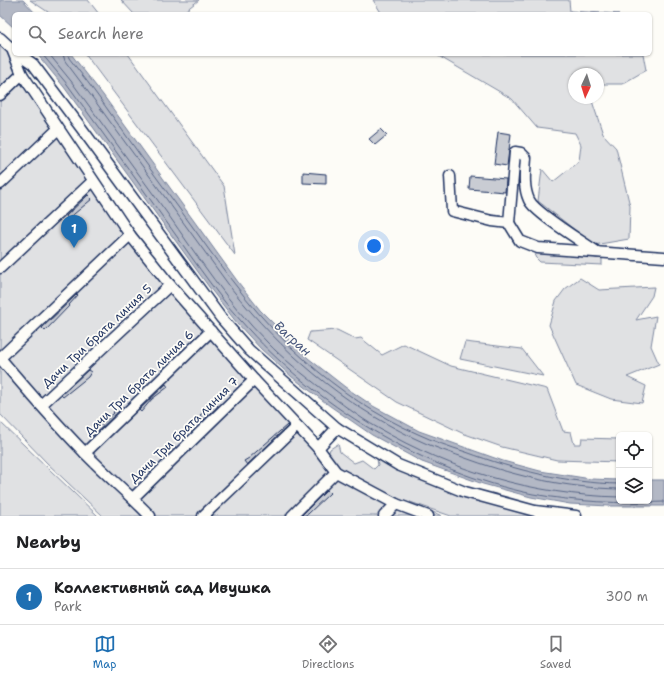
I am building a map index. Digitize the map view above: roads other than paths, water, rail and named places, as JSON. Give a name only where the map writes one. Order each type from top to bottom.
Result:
[{"type":"street","points":[[0,38],[12,48]]},
{"type":"street","points":[[17,56],[22,74],[130,235],[170,285],[254,380],[318,448],[336,472],[396,504],[428,516]]},
{"type":"street","points":[[22,56],[33,64],[221,318],[249,350],[337,428],[398,465],[465,492],[535,511],[576,516]]},
{"type":"street","points":[[0,95],[22,74]]},
{"type":"street","points":[[0,184],[58,129]]},
{"type":"street","points":[[597,252],[544,215],[529,201],[525,185],[526,158],[521,153],[515,152],[509,223],[520,241],[538,248],[664,257]]},
{"type":"street","points":[[450,176],[452,211],[492,221],[509,223]]},
{"type":"street","points":[[0,268],[94,181]]},
{"type":"street","points":[[130,235],[0,358],[40,405],[85,453],[150,516]]},
{"type":"street","name":"Дачи Три брата линия 5","points":[[40,405],[170,285]]},
{"type":"street","name":"Дачи Три брата линия 6","points":[[85,453],[211,331]]},
{"type":"street","name":"Дачи Три брата линия 7","points":[[133,498],[254,380]]},
{"type":"street","points":[[203,516],[297,426]]},
{"type":"street","points":[[318,448],[337,428]]},
{"type":"street","points":[[292,516],[336,472]]},
{"type":"street","points":[[384,516],[396,504]]},
{"type":"water","points":[[0,0],[23,0],[34,12],[12,12],[12,26],[0,15]]},
{"type":"water","points":[[39,56],[73,56],[103,95],[238,282],[260,310],[308,358],[345,387],[373,406],[419,431],[503,461],[540,471],[591,479],[616,480],[616,504],[652,504],[652,480],[664,480],[664,506],[570,504],[531,497],[483,484],[422,462],[372,435],[292,377],[261,349],[237,323],[209,287],[64,87]]},
{"type":"place","name":"Коллективный сад Ивушка","points":[[74,248]]},
{"type":"water label","name":"Вагран","points":[[293,338]]}]
